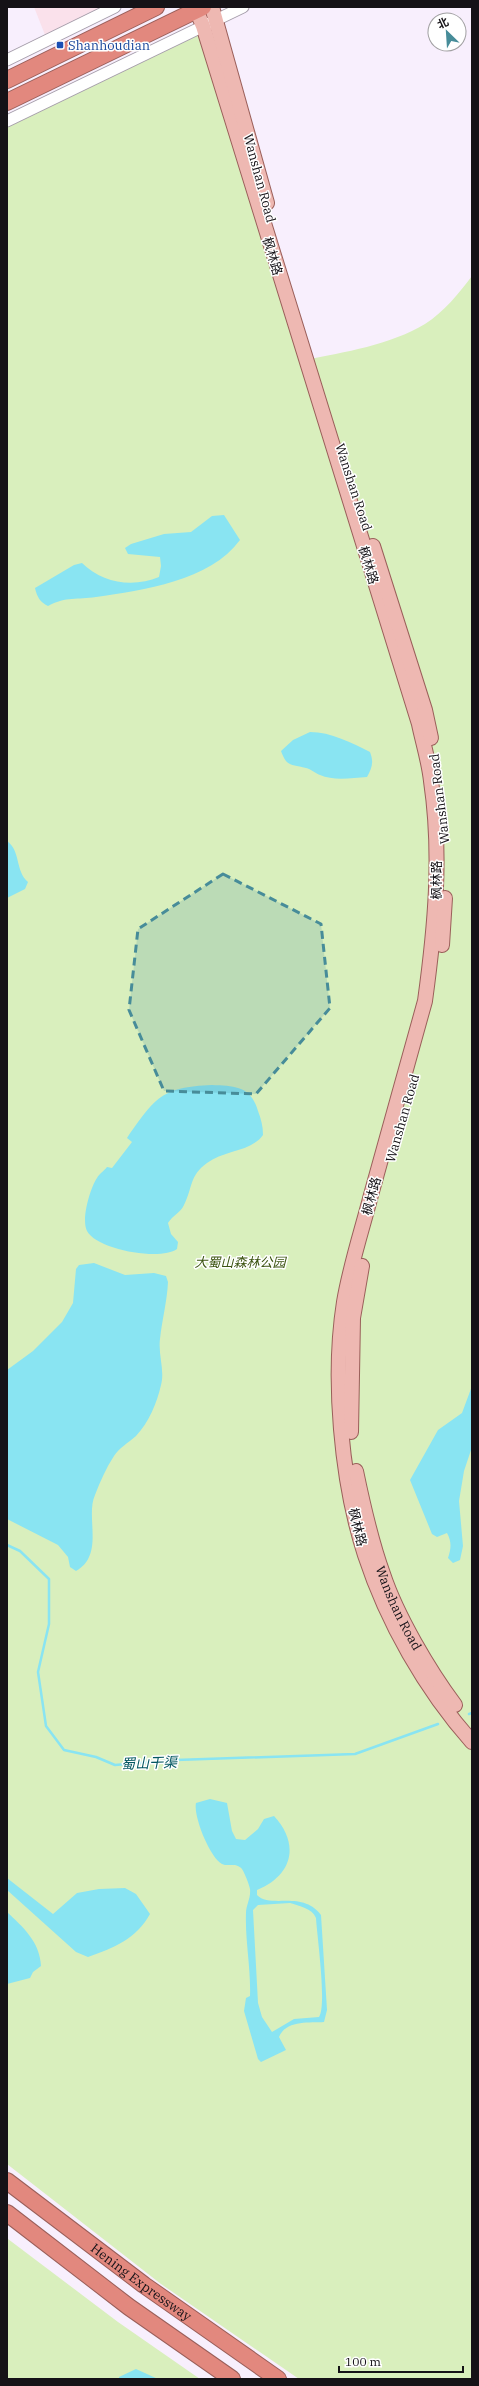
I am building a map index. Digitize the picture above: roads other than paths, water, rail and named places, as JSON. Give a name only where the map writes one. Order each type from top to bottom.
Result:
[{"type":"highway","points":[[7,80],[156,7]]},
{"type":"highway","points":[[7,102],[198,8]]},
{"type":"highway","name":"Hening Expressway","points":[[7,2181],[144,2285],[278,2379]]},
{"type":"highway","name":"Hening Expressway","points":[[7,2213],[129,2307],[232,2379]]},
{"type":"main road","name":"枫林路","points":[[198,8],[418,724],[431,780],[436,833],[437,897],[425,1001],[344,1302],[340,1368],[341,1428],[351,1499],[365,1555],[385,1606],[421,1674],[472,1742]]},
{"type":"main road","name":"Wanshan Road","points":[[214,13],[290,288],[425,710],[438,777],[444,821],[445,919],[437,984],[416,1070],[370,1226],[355,1300],[351,1356],[350,1426],[362,1502],[383,1575],[405,1622],[447,1694],[472,1728]]},
{"type":"street","points":[[7,60],[116,7]]},
{"type":"street","points":[[7,121],[203,26],[214,13],[243,7]]},
{"type":"water","points":[[224,515],[240,540],[227,554],[194,574],[154,587],[96,597],[61,601],[48,606],[39,599],[35,588],[74,565],[82,563],[99,575],[118,582],[139,582],[159,577],[161,566],[160,557],[128,554],[125,548],[131,544],[164,534],[191,532],[212,516]]},
{"type":"water","points":[[310,732],[318,732],[333,736],[370,752],[372,765],[367,777],[343,779],[325,777],[308,769],[288,763],[281,751],[293,740]]},
{"type":"water","points":[[7,841],[14,850],[21,872],[28,882],[25,889],[7,898]]},
{"type":"water","points":[[212,1085],[235,1087],[246,1092],[255,1103],[260,1117],[263,1135],[252,1145],[221,1156],[207,1163],[197,1173],[194,1177],[183,1207],[168,1223],[171,1234],[178,1242],[177,1249],[158,1254],[144,1254],[130,1252],[103,1244],[93,1238],[87,1231],[85,1219],[87,1204],[94,1183],[107,1167],[112,1168],[132,1142],[127,1138],[145,1113],[161,1097],[170,1092],[181,1088]]},
{"type":"water","points":[[94,1263],[125,1275],[154,1273],[166,1276],[168,1282],[160,1345],[162,1379],[157,1399],[152,1412],[141,1431],[116,1453],[103,1475],[93,1504],[93,1535],[90,1555],[85,1564],[76,1571],[70,1567],[68,1557],[58,1545],[7,1519],[7,1370],[33,1351],[62,1322],[73,1303],[76,1269],[79,1265]]},
{"type":"water","points":[[472,1386],[472,1447],[464,1471],[459,1501],[463,1546],[460,1560],[453,1563],[448,1558],[450,1552],[450,1539],[447,1533],[437,1537],[432,1534],[410,1480],[438,1430],[462,1413]]},
{"type":"water","points":[[210,1799],[227,1803],[232,1831],[236,1839],[245,1840],[258,1829],[264,1819],[274,1816],[287,1837],[290,1848],[289,1858],[285,1867],[278,1876],[269,1884],[257,1890],[257,1895],[270,1901],[296,1901],[305,1903],[321,1915],[327,2010],[324,2022],[298,2024],[287,2028],[279,2037],[286,2050],[261,2062],[258,2059],[244,2011],[246,1998],[250,1996],[250,1975],[246,1934],[246,1910],[250,1892],[249,1887],[240,1867],[222,1864],[212,1854],[203,1836],[197,1817],[196,1803]],"holes":[[[290,1903],[301,1906],[312,1912],[316,1918],[322,1985],[321,2010],[319,2017],[294,2019],[272,2032],[262,2017],[258,2003],[253,1910],[258,1905]]]},
{"type":"water","points":[[7,1878],[53,1914],[77,1893],[99,1889],[125,1888],[136,1894],[150,1914],[138,1930],[124,1942],[88,1957],[76,1952],[7,1890]]},
{"type":"water","points":[[7,1912],[25,1929],[34,1942],[38,1950],[41,1966],[33,1972],[30,1978],[7,1984]]},
{"type":"water","points":[[136,2369],[158,2379],[119,2379],[119,2377]]},
{"type":"waterway","name":"蜀山干渠","points":[[7,1545],[20,1551],[49,1579],[49,1624],[38,1672],[46,1726],[64,1750],[96,1757],[115,1765],[176,1760],[355,1754],[438,1724]]},
{"type":"place","name":"Shanhoudian","points":[[60,45]]},
{"type":"park label","name":"大蜀山森林公园","points":[[240,1262]]}]
